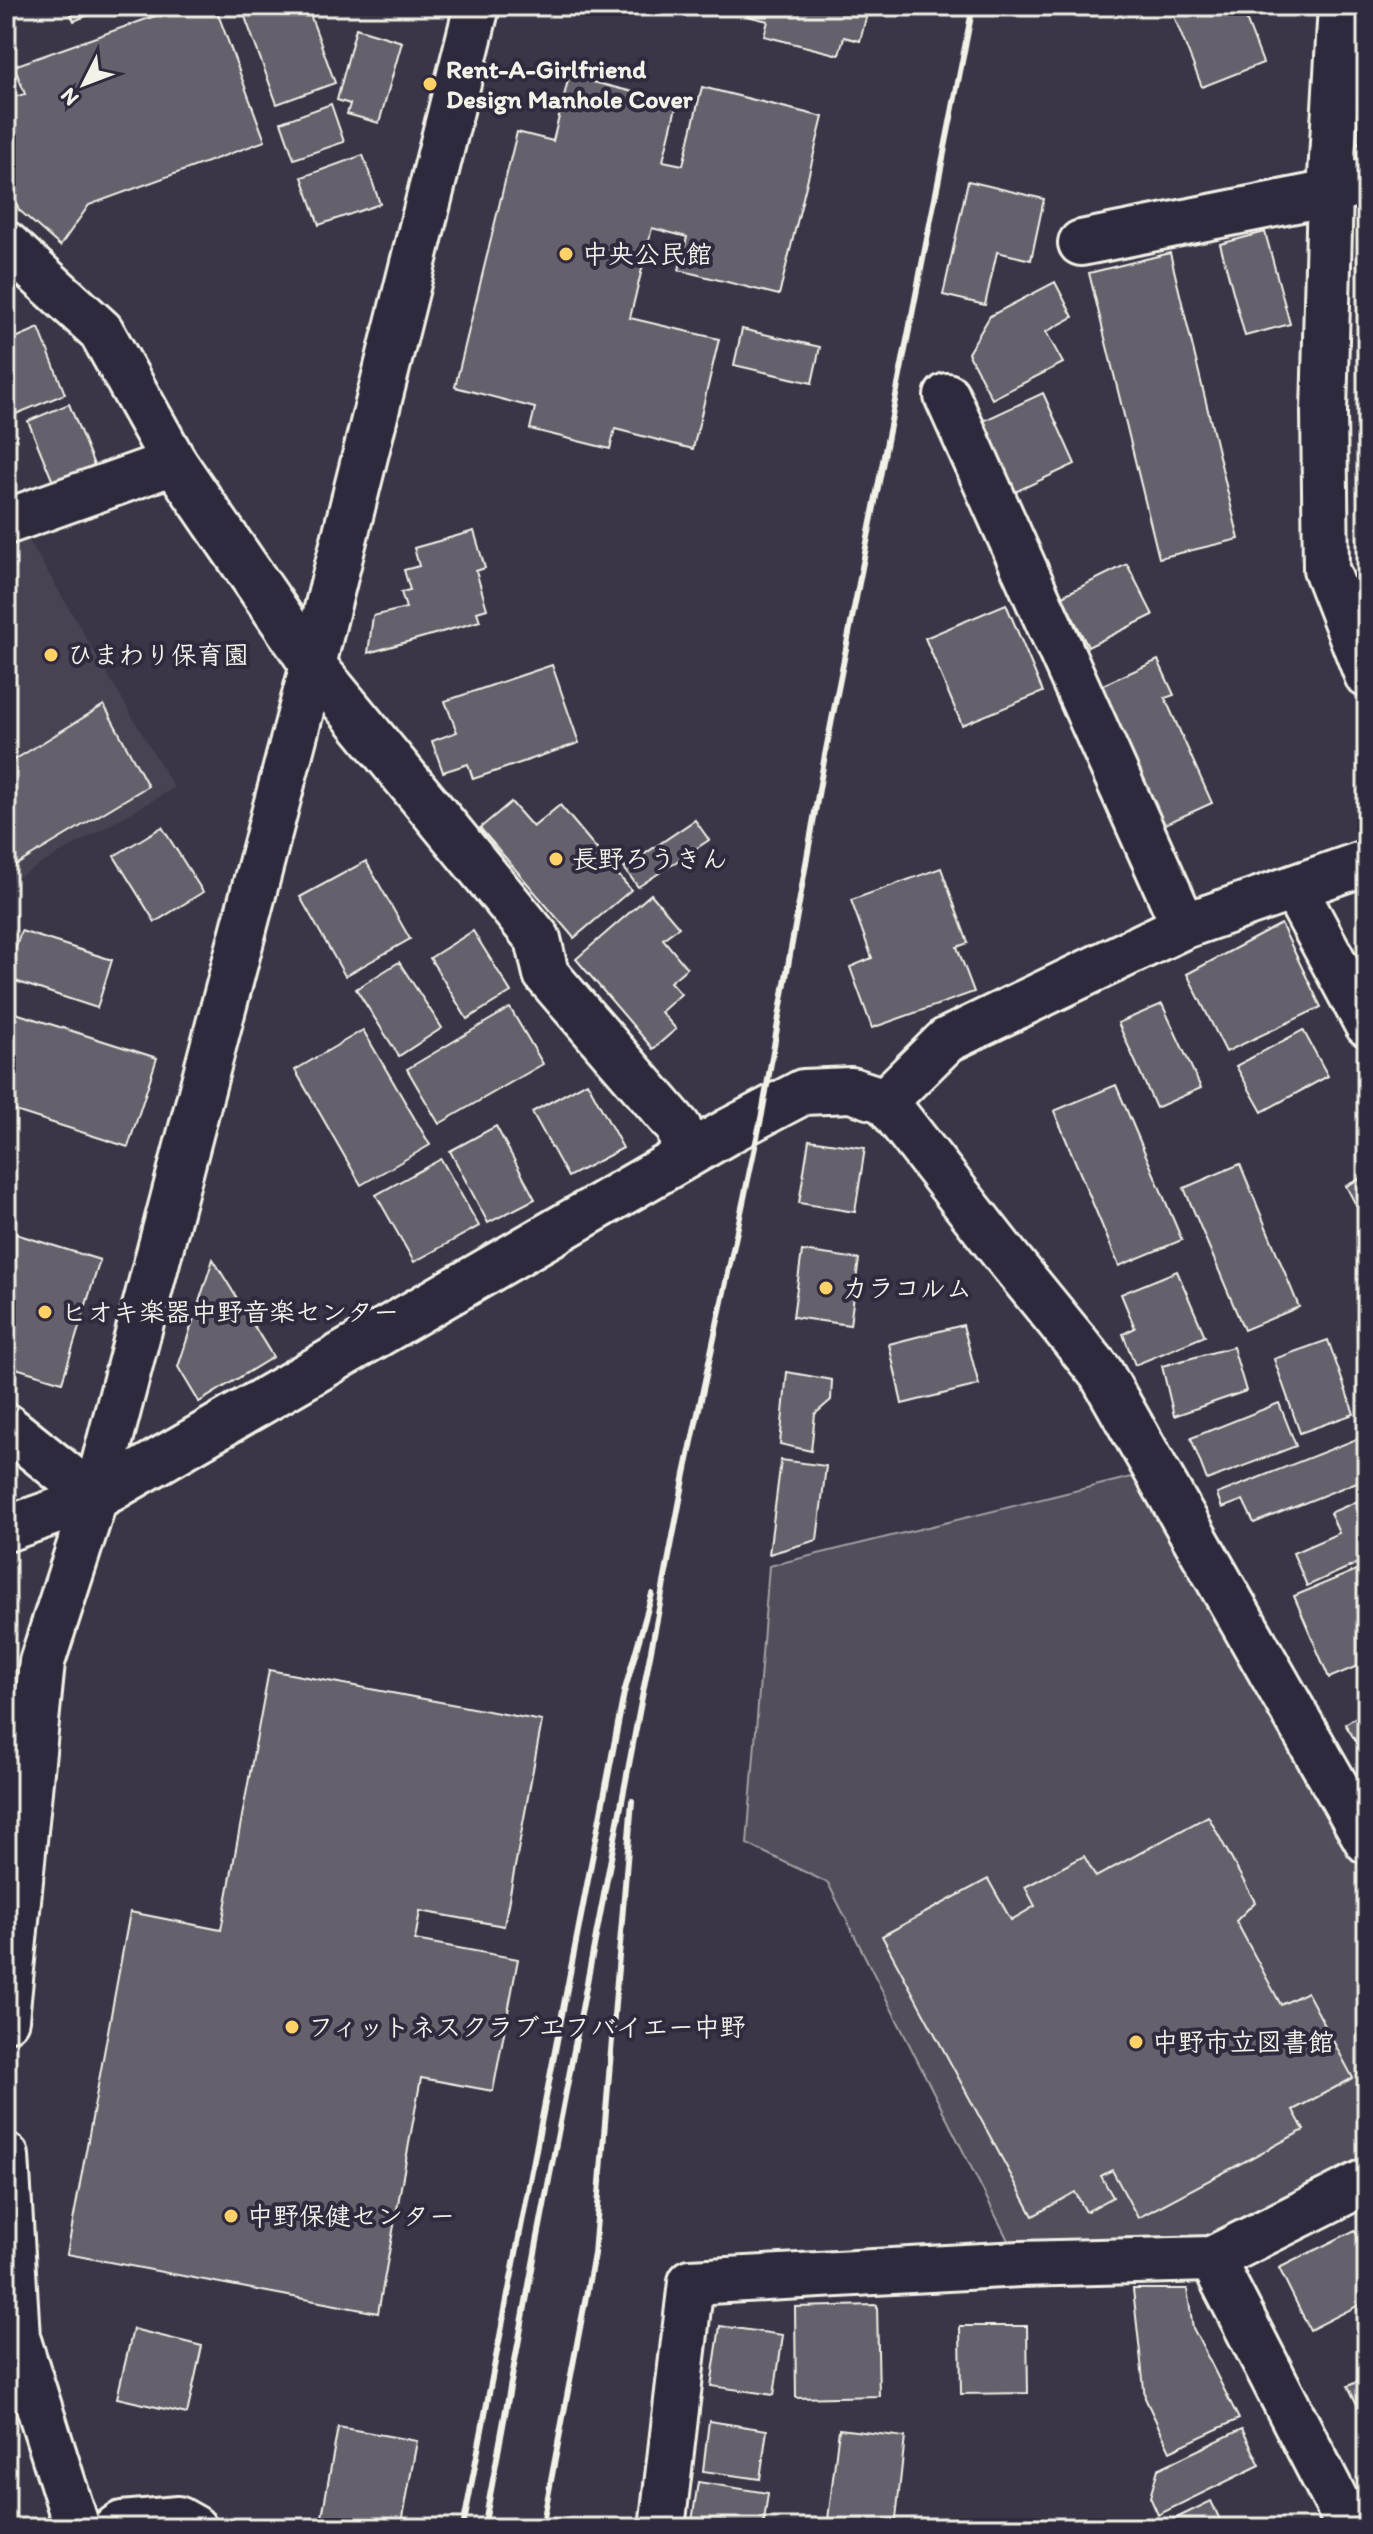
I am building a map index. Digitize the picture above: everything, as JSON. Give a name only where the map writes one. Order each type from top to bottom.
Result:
[{"type":"street","points":[[7,1999],[42,1662],[95,1498],[313,665],[477,6]]},
{"type":"street","points":[[1341,6],[1348,186],[1324,412],[1326,569],[1367,675]]},
{"type":"street","points":[[1081,243],[1348,186]]},
{"type":"street","points":[[6,244],[101,331],[174,462],[313,665],[538,939],[546,974],[679,1128],[685,1156]]},
{"type":"street","points":[[947,396],[1184,926]]},
{"type":"street","points":[[6,522],[174,462]]},
{"type":"street","points":[[885,1101],[947,1040],[1184,926],[1367,862]]},
{"type":"street","points":[[1294,888],[1367,1024]]},
{"type":"street","points":[[6,1529],[95,1498],[685,1156],[803,1092],[851,1090],[885,1101],[1101,1373],[1367,1841]]},
{"type":"street","points":[[6,1426],[95,1498]]},
{"type":"street","points":[[6,2156],[17,2337],[77,2528]]},
{"type":"street","points":[[662,2528],[691,2282],[1020,2264],[1212,2259],[1367,2181]]},
{"type":"street","points":[[1212,2259],[1350,2528]]},
{"type":"street","points":[[116,2528],[122,2524],[178,2519],[194,2528]]},
{"type":"shaded area","name":"ひまわり保育園","points":[[16,518],[174,788],[6,884],[6,522]]},
{"type":"shaded area","points":[[1156,1471],[1367,1841],[1367,2181],[1212,2259],[1020,2264],[828,1883],[747,1844],[769,1566]]},
{"type":"building","points":[[67,6],[110,6],[74,21]]},
{"type":"building","points":[[183,6],[215,6],[265,141],[89,205],[60,246],[19,210],[6,175],[6,99],[25,94],[14,66]]},
{"type":"building","points":[[241,6],[307,6],[335,83],[277,104]]},
{"type":"building","points":[[749,6],[869,6],[860,41],[844,37],[839,55],[764,36],[768,21],[747,16]]},
{"type":"building","points":[[1170,6],[1241,6],[1263,63],[1202,87]]},
{"type":"building","points":[[356,28],[402,42],[379,123],[347,114],[350,104],[337,100]]},
{"type":"building","name":"中央公民館","points":[[569,76],[677,103],[663,161],[683,165],[702,87],[823,117],[779,295],[679,270],[687,237],[652,228],[630,318],[719,339],[693,449],[615,429],[610,449],[530,429],[535,408],[455,387],[517,132],[553,141]]},
{"type":"building","points":[[331,104],[344,142],[294,159],[281,122]]},
{"type":"building","points":[[1367,114],[1367,146],[1361,149],[1349,121]]},
{"type":"building","points":[[363,155],[380,204],[319,225],[302,177]]},
{"type":"building","points":[[968,181],[1044,199],[1031,260],[997,252],[985,305],[943,295]]},
{"type":"building","points":[[1265,232],[1290,324],[1245,336],[1220,244]]},
{"type":"building","points":[[1170,253],[1239,539],[1159,558],[1089,273]]},
{"type":"building","points":[[1055,282],[1073,317],[1046,332],[1063,363],[992,399],[968,353],[990,316]]},
{"type":"building","points":[[39,328],[65,394],[16,414],[6,390],[6,342]]},
{"type":"building","points":[[742,329],[820,347],[812,383],[734,365]]},
{"type":"building","points":[[1043,393],[1075,464],[1013,493],[981,422]]},
{"type":"building","points":[[69,404],[94,465],[53,482],[28,421]]},
{"type":"building","points":[[474,531],[485,568],[476,571],[487,609],[477,612],[480,621],[368,653],[373,616],[406,608],[401,592],[410,590],[404,570],[419,566],[414,548]]},
{"type":"building","points":[[1127,564],[1153,615],[1088,647],[1062,596]]},
{"type":"building","points":[[1006,604],[1043,692],[962,725],[925,638]]},
{"type":"building","points":[[1158,660],[1174,695],[1165,698],[1212,803],[1161,826],[1098,687]]},
{"type":"building","points":[[552,665],[579,743],[473,779],[468,764],[443,772],[432,741],[457,732],[445,701]]},
{"type":"building","points":[[104,705],[148,786],[6,871],[6,765]]},
{"type":"building","name":"長野ろうきん","points":[[511,802],[533,827],[560,805],[631,890],[574,938],[480,828]]},
{"type":"building","points":[[695,820],[709,840],[638,887],[624,868]]},
{"type":"building","points":[[162,827],[203,892],[155,922],[114,856]]},
{"type":"building","points":[[366,861],[410,939],[345,976],[300,897]]},
{"type":"building","points":[[941,868],[968,943],[957,947],[974,992],[872,1028],[850,967],[872,958],[851,900]]},
{"type":"building","points":[[651,894],[679,927],[663,939],[687,968],[670,982],[681,994],[661,1012],[676,1029],[653,1049],[576,959]]},
{"type":"building","points":[[1281,924],[1321,1007],[1226,1052],[1187,974]]},
{"type":"building","points":[[21,931],[112,960],[97,1008],[6,978]]},
{"type":"building","points":[[473,931],[511,992],[467,1019],[430,958]]},
{"type":"building","points":[[399,962],[442,1028],[399,1056],[356,989]]},
{"type":"building","points":[[1162,1004],[1201,1088],[1156,1108],[1118,1023]]},
{"type":"building","points":[[510,1008],[543,1064],[439,1124],[407,1069]]},
{"type":"building","points":[[6,1010],[157,1058],[128,1147],[6,1108]]},
{"type":"building","points":[[363,1030],[430,1145],[361,1185],[295,1070]]},
{"type":"building","points":[[1303,1030],[1328,1076],[1262,1112],[1236,1066]]},
{"type":"building","points":[[587,1082],[623,1148],[568,1177],[532,1112]]},
{"type":"building","points":[[1116,1085],[1182,1240],[1119,1266],[1054,1111]]},
{"type":"building","points":[[496,1126],[535,1199],[488,1223],[450,1151]]},
{"type":"building","points":[[809,1140],[865,1148],[855,1212],[799,1203]]},
{"type":"building","points":[[441,1159],[479,1226],[414,1262],[376,1195]]},
{"type":"building","points":[[1240,1164],[1299,1307],[1244,1330],[1184,1188]]},
{"type":"building","points":[[1367,1175],[1367,1226],[1346,1186]]},
{"type":"building","name":"ヒオキ楽器中野音楽センター","points":[[6,1231],[100,1260],[62,1382],[6,1365]]},
{"type":"building","name":"カラコルム","points":[[802,1251],[859,1259],[850,1325],[793,1317]]},
{"type":"building","points":[[213,1259],[273,1357],[199,1402],[178,1367]]},
{"type":"building","points":[[1177,1271],[1205,1336],[1135,1365],[1123,1334],[1135,1328],[1121,1294]]},
{"type":"building","points":[[963,1325],[979,1385],[902,1404],[889,1344]]},
{"type":"building","points":[[1328,1340],[1354,1414],[1300,1433],[1274,1359]]},
{"type":"building","points":[[1233,1347],[1246,1391],[1174,1416],[1162,1366]]},
{"type":"building","points":[[787,1372],[832,1380],[831,1400],[815,1414],[811,1451],[780,1444]]},
{"type":"building","points":[[1279,1403],[1296,1446],[1207,1480],[1191,1438]]},
{"type":"building","points":[[1362,1437],[1367,1449],[1367,1478],[1254,1523],[1243,1500],[1222,1508],[1217,1494]]},
{"type":"building","points":[[781,1460],[826,1466],[817,1540],[769,1554]]},
{"type":"building","points":[[1367,1497],[1367,1559],[1307,1586],[1293,1553],[1339,1533],[1330,1513]]},
{"type":"building","points":[[1359,1569],[1367,1587],[1367,1662],[1329,1678],[1294,1596]]},
{"type":"building","points":[[269,1670],[542,1721],[504,1926],[420,1911],[415,1940],[518,1959],[493,2091],[421,2078],[378,2313],[67,2254],[130,1912],[221,1930]]},
{"type":"building","points":[[1367,1710],[1367,1759],[1345,1724]]},
{"type":"building","name":"中野市立図書館","points":[[1208,1816],[1255,1902],[1236,1921],[1281,2005],[1307,1992],[1353,2078],[1293,2110],[1304,2130],[1138,2218],[1112,2170],[1101,2176],[1113,2197],[1086,2212],[1075,2192],[1033,2216],[882,1936],[988,1879],[1011,1920],[1035,1906],[1025,1887],[1084,1856],[1096,1877]]},
{"type":"building","points":[[1355,2230],[1367,2255],[1367,2301],[1310,2330],[1279,2268]]},
{"type":"building","points":[[1133,2289],[1187,2289],[1193,2328],[1239,2419],[1170,2451],[1145,2398]]},
{"type":"building","points":[[877,2305],[879,2396],[796,2398],[795,2307]]},
{"type":"building","points":[[720,2326],[783,2335],[774,2395],[711,2386]]},
{"type":"building","points":[[960,2326],[1027,2326],[1028,2393],[961,2394]]},
{"type":"building","points":[[133,2329],[202,2346],[187,2414],[117,2398]]},
{"type":"building","points":[[1367,2377],[1367,2425],[1348,2386]]},
{"type":"building","points":[[709,2421],[767,2430],[760,2479],[703,2471]]},
{"type":"building","points":[[338,2427],[417,2441],[401,2528],[320,2528]]},
{"type":"building","points":[[839,2429],[905,2437],[895,2528],[827,2528]]},
{"type":"building","points":[[1242,2429],[1260,2465],[1158,2515],[1150,2497],[1158,2469]]},
{"type":"building","points":[[698,2482],[768,2493],[763,2528],[691,2528]]},
{"type":"building","points":[[1211,2501],[1224,2528],[1156,2528]]},
{"type":"railway","points":[[484,2528],[685,1474],[762,1114],[825,755],[973,6]]},
{"type":"railway","points":[[463,2528],[624,1693],[652,1594]]},
{"type":"railway","points":[[542,2528],[594,2254],[632,1801]]},
{"type":"place","name":"Rent-A-Girlfriend Design Manhole Cover","points":[[430,84]]},
{"type":"place","name":"中央公民館","points":[[566,254]]},
{"type":"place","name":"ひまわり保育園","points":[[51,655]]},
{"type":"place","name":"長野ろうきん","points":[[556,859]]},
{"type":"place","name":"カラコルム","points":[[826,1288]]},
{"type":"place","name":"ヒオキ楽器中野音楽センター","points":[[45,1312]]},
{"type":"place","name":"フィットネスクラブエフバイエー中野","points":[[292,2027]]},
{"type":"place","name":"中野市立図書館","points":[[1136,2042]]},
{"type":"place","name":"中野保健センター","points":[[231,2216]]}]
